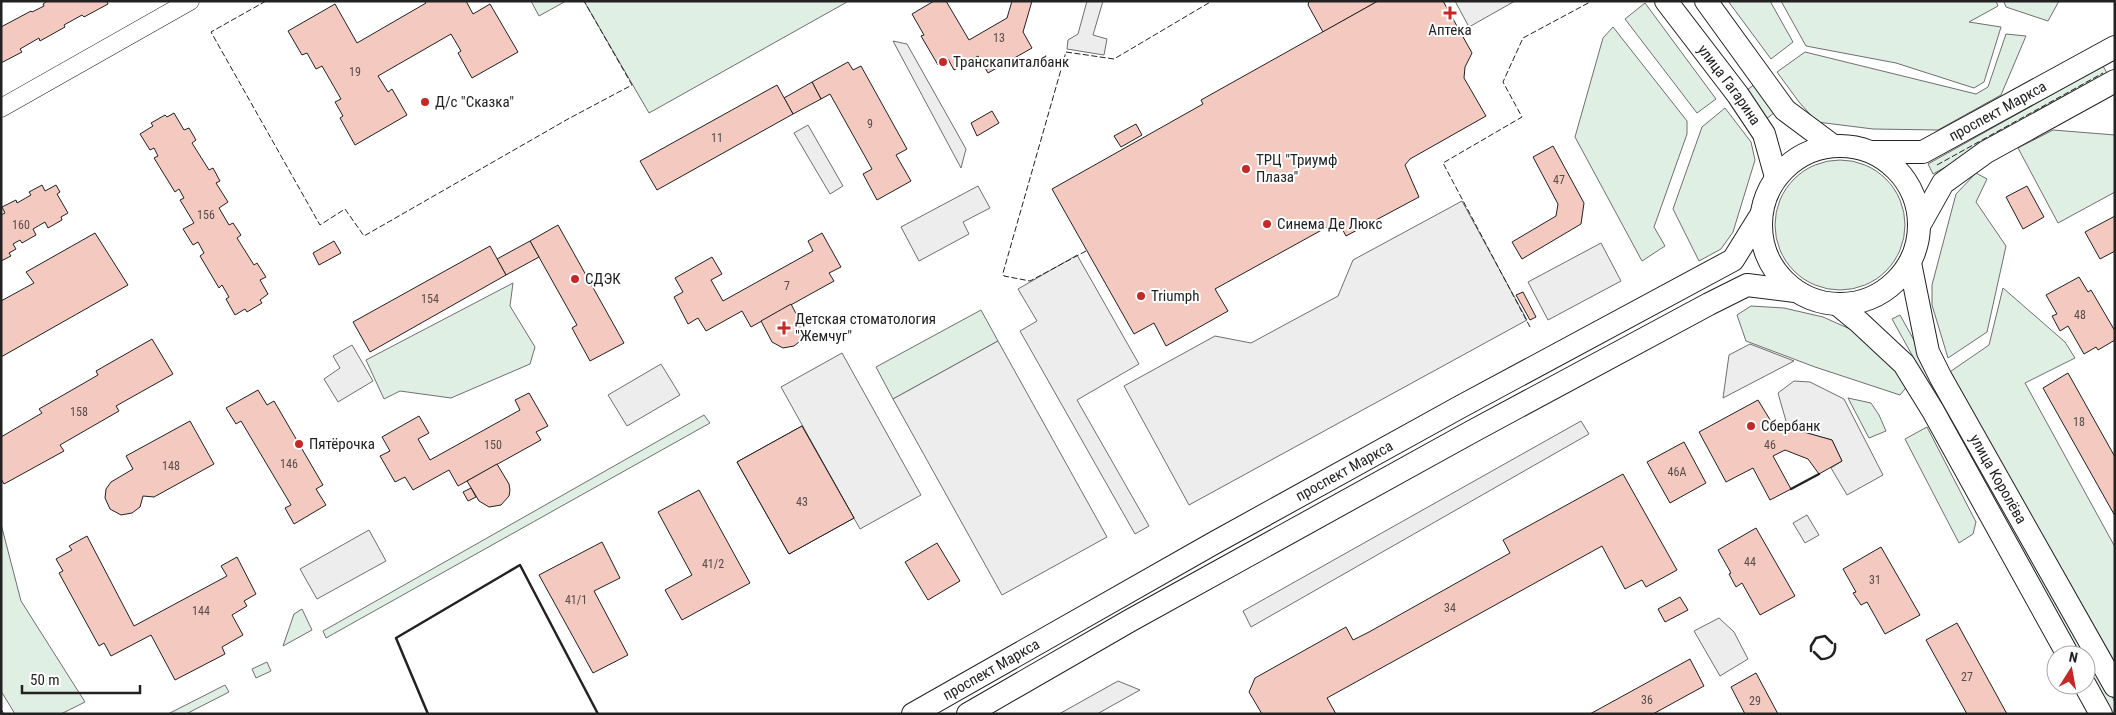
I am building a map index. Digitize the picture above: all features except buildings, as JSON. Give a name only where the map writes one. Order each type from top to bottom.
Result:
[{"type":"main road","name":"улица Гагарина","points":[[1666,1],[1738,95],[1764,134],[1776,177]]},
{"type":"main road","name":"улица Гагарина","points":[[1706,1],[1785,110],[1832,145]]},
{"type":"main road","name":"проспект Маркса","points":[[1874,152],[1923,152],[2115,47]]},
{"type":"main road","name":"проспект Маркса","points":[[1920,224],[1943,183],[1986,152],[2115,81]]},
{"type":"main road","points":[[1832,145],[1853,146],[1874,152],[1894,168],[1908,183],[1916,203],[1920,224],[1917,244],[1910,263],[1897,281],[1879,294],[1859,302],[1837,304],[1815,301],[1795,291],[1779,276],[1767,258],[1761,237],[1761,215],[1766,195],[1776,177],[1792,161],[1812,151],[1832,145]]},
{"type":"main road","name":"проспект Маркса","points":[[912,714],[1248,524],[1733,260],[1761,215]]},
{"type":"main road","name":"улица Королёва","points":[[1910,263],[1928,352],[1940,378],[2115,686]]},
{"type":"main road","name":"проспект Маркса","points":[[968,714],[1156,606],[1464,436],[1747,285],[1795,291]]},
{"type":"main road","name":"улица Королёва","points":[[1837,304],[1865,327],[1904,364],[1938,419],[2062,645]]},
{"type":"main road","points":[[2091,695],[2101,714]]},
{"type":"street","points":[[1,108],[190,1]]},
{"type":"green space","points":[[531,1],[566,1],[539,16]]},
{"type":"green space","points":[[584,1],[846,1],[847,2],[649,113]]},
{"type":"green space","points":[[1728,1],[1770,1],[1793,42],[1771,59]]},
{"type":"green space","points":[[1781,1],[1996,1],[1998,6],[1969,22],[2001,27],[1984,82],[1974,88],[1896,63],[1806,46]]},
{"type":"green space","points":[[2059,1],[2048,21],[2006,7],[2004,2]]},
{"type":"green space","points":[[1645,3],[1716,99],[1697,113],[1625,19]]},
{"type":"green space","points":[[1613,27],[1687,121],[1687,134],[1654,227],[1665,246],[1642,261],[1575,137],[1603,38]]},
{"type":"green space","points":[[2006,34],[2026,36],[2001,95],[1938,130],[1873,129],[1817,122],[1799,102],[1777,72],[1805,52],[1976,94],[1988,87]]},
{"type":"green space","points":[[2103,66],[2108,75],[1933,174],[1928,164]]},
{"type":"green space","points":[[1755,84],[1774,113],[1766,119],[1747,90]]},
{"type":"green space","points":[[1725,108],[1751,142],[1755,160],[1733,232],[1721,249],[1699,261],[1673,209],[1702,127]]},
{"type":"green space","points":[[2053,130],[2115,135],[2115,192],[2058,223],[2018,148]]},
{"type":"green space","points":[[1840,160],[1865,164],[1886,179],[1901,200],[1905,225],[1901,250],[1886,271],[1865,286],[1840,290],[1815,286],[1794,271],[1779,250],[1775,225],[1779,200],[1794,179],[1815,164]]},
{"type":"green space","points":[[1976,173],[1987,179],[1976,202],[2006,246],[1987,332],[1948,358],[1932,305],[1932,285],[1956,194]]},
{"type":"green space","points":[[513,283],[510,306],[535,347],[530,364],[451,398],[400,391],[384,399],[366,360]]},
{"type":"green space","points":[[2003,288],[2065,342],[2075,358],[2025,383],[2115,547],[2115,686],[2096,652],[2096,645],[2092,645],[1941,378],[1989,345]]},
{"type":"green space","points":[[1751,306],[1784,308],[1823,317],[1859,333],[1909,384],[1900,395],[1815,367],[1746,341],[1737,315]]},
{"type":"green space","points":[[981,310],[998,341],[893,399],[876,367]]},
{"type":"green space","points":[[1900,315],[2083,645],[2073,645],[1892,319]]},
{"type":"green space","points":[[1848,398],[1871,403],[1886,431],[1869,438]]},
{"type":"green space","points":[[704,415],[710,423],[326,638],[323,631]]},
{"type":"green space","points":[[1927,427],[1976,522],[1973,534],[1959,543],[1905,439]]},
{"type":"green space","points":[[1,524],[21,601],[85,702],[61,714],[15,714],[1,691]]},
{"type":"green space","points":[[302,609],[312,630],[283,646],[294,614]]},
{"type":"green space","points":[[267,662],[271,671],[256,678],[252,669]]},
{"type":"green space","points":[[2096,668],[2115,702],[2115,714],[2111,714],[2096,686]]},
{"type":"green space","points":[[225,685],[229,692],[186,714],[168,714]]},
{"type":"shaded area","points":[[1087,1],[1103,1],[1093,35],[1107,39],[1104,55],[1067,49],[1068,40],[1078,34]]},
{"type":"shaded area","points":[[1455,1],[1515,1],[1469,27]]},
{"type":"shaded area","points":[[893,41],[907,44],[966,149],[961,168]]},
{"type":"shaded area","points":[[808,125],[843,186],[830,194],[794,133]]},
{"type":"shaded area","points":[[978,186],[990,208],[963,222],[969,234],[919,261],[901,227]]},
{"type":"shaded area","points":[[1462,201],[1527,320],[1189,505],[1124,386],[1215,336],[1251,343],[1338,296],[1353,260]]},
{"type":"shaded area","points":[[1601,243],[1621,281],[1548,320],[1528,282]]},
{"type":"shaded area","points":[[1077,255],[1139,364],[1077,400],[1149,526],[1135,534],[1020,331],[1037,321],[1018,289]]},
{"type":"shaded area","points":[[998,341],[1107,537],[1002,595],[893,399]]},
{"type":"shaded area","points":[[1750,344],[1794,361],[1723,398],[1729,355]]},
{"type":"shaded area","points":[[352,345],[373,381],[338,402],[324,379],[340,368],[333,356]]},
{"type":"shaded area","points":[[842,353],[921,495],[860,529],[781,387]]},
{"type":"shaded area","points":[[661,364],[680,395],[627,426],[608,395]]},
{"type":"shaded area","points":[[1794,381],[1810,382],[1844,399],[1883,475],[1847,495],[1831,468],[1842,461],[1832,440],[1788,428],[1778,393]]},
{"type":"shaded area","points":[[1581,421],[1589,434],[1251,627],[1243,611]]},
{"type":"shaded area","points":[[1807,515],[1819,535],[1805,543],[1793,523]]},
{"type":"shaded area","points":[[369,530],[386,561],[317,599],[300,569]]},
{"type":"shaded area","points":[[1719,618],[1734,632],[1748,659],[1720,676],[1694,631]]},
{"type":"shaded area","points":[[1118,681],[1140,690],[1097,714],[1059,714]]},
{"type":"fence","points":[[266,1],[211,32],[320,225],[345,209],[364,236],[568,119],[632,85],[584,1]]},
{"type":"fence","points":[[1086,251],[1030,281],[1004,276],[1003,273],[1066,52],[1114,59],[1212,1]]},
{"type":"fence","points":[[1530,327],[1443,163],[1522,117],[1503,82],[1523,38],[1592,1]]},
{"type":"fence","points":[[1937,165],[2103,73]]},
{"type":"fence","points":[[1,709],[4,714]]},
{"type":"wall","points":[[1791,489],[1819,474]]},
{"type":"wall","points":[[428,714],[396,638],[520,565],[598,714]]},
{"type":"wall","points":[[1811,651],[1811,646],[1816,638],[1825,636],[1832,643]]},
{"type":"wall","points":[[1814,652],[1821,659],[1828,658],[1834,653],[1835,644]]},
{"type":"place","name":"Аптека","points":[[1450,13]]},
{"type":"place","name":"Транскапиталбанк","points":[[943,62]]},
{"type":"place","name":"Д/с \"Сказка\"","points":[[425,102]]},
{"type":"place","name":"ТРЦ \"Триумф Плаза\"","points":[[1246,169]]},
{"type":"place","name":"Синема Де Люкс","points":[[1267,224]]},
{"type":"place","name":"СДЭК","points":[[575,279]]},
{"type":"place","name":"Triumph","points":[[1141,296]]},
{"type":"place","name":"Детская стоматология \"Жемчуг\"","points":[[784,328]]},
{"type":"place","name":"Сбербанк","points":[[1751,426]]},
{"type":"place","name":"Пятёрочка","points":[[299,444]]}]
